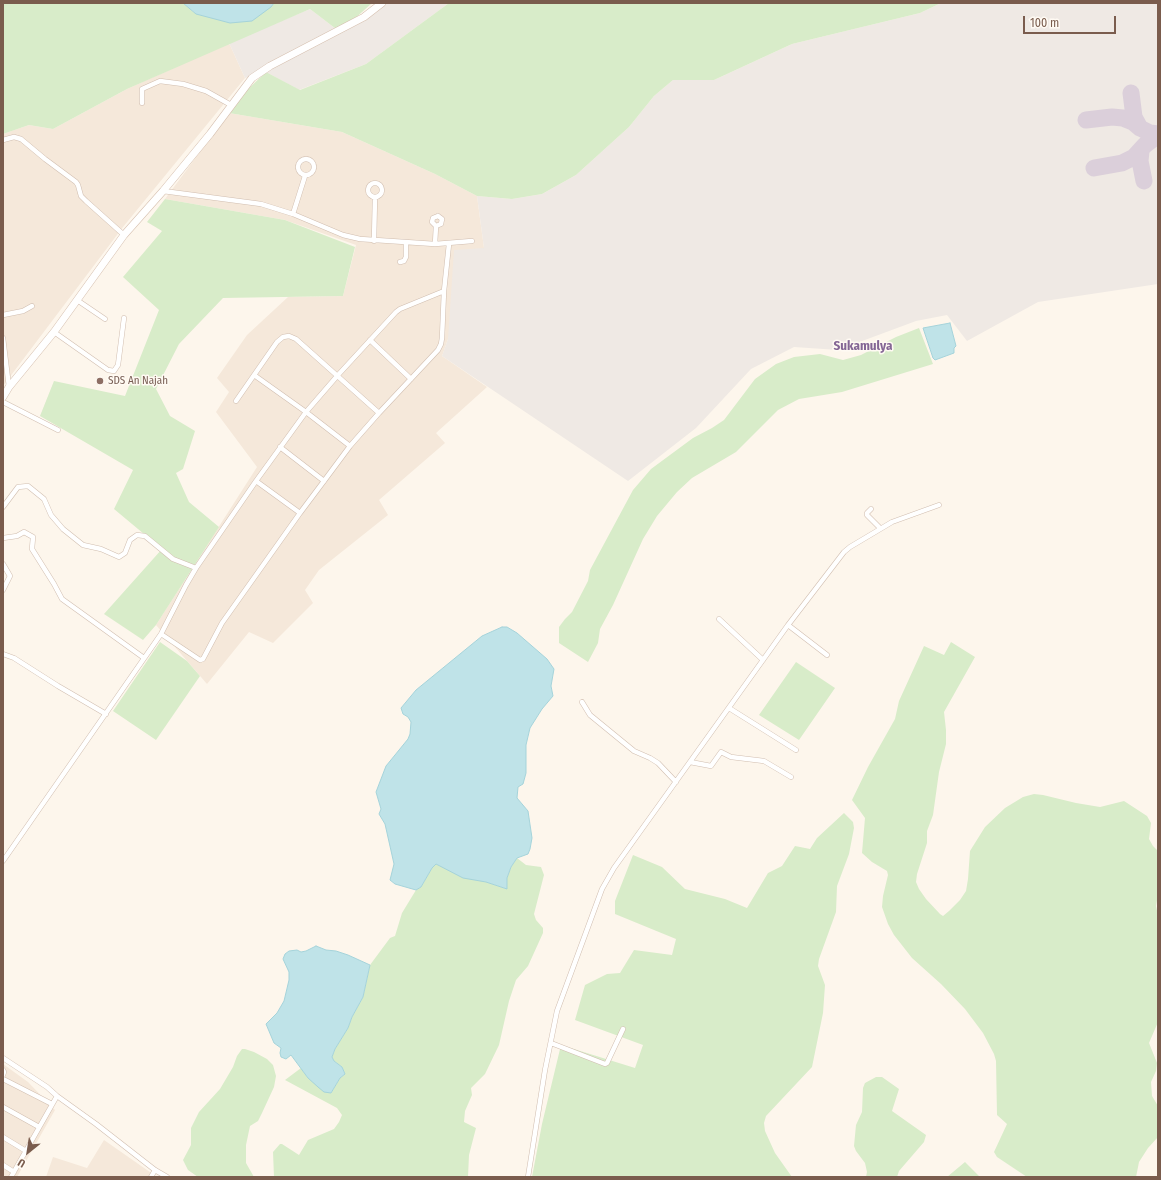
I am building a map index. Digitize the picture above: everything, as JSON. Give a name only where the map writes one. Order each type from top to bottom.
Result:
[{"type":"main road","points":[[3,397],[9,387],[54,332],[124,235],[210,134],[252,78],[270,66],[364,18],[382,3]]},
{"type":"street","points":[[142,102],[142,89],[160,81],[183,84],[206,91],[231,106]]},
{"type":"street","points":[[3,140],[14,137],[22,139],[76,182],[81,196],[124,235]]},
{"type":"street","points":[[293,214],[304,176]]},
{"type":"street","points":[[163,191],[261,204],[293,214],[344,235],[360,239],[435,244],[472,241]]},
{"type":"street","points":[[374,241],[375,197]]},
{"type":"street","points":[[435,244],[436,226]]},
{"type":"street","points":[[400,262],[404,261],[406,258],[406,243]]},
{"type":"street","points":[[161,634],[200,660],[203,660],[222,623],[300,513],[350,446],[379,412],[438,350],[441,344],[444,291],[449,244]]},
{"type":"street","points":[[3,861],[161,634],[196,568],[306,412],[396,312],[444,291]]},
{"type":"street","points":[[77,300],[105,319]]},
{"type":"street","points":[[3,315],[23,311],[32,306]]},
{"type":"street","points":[[54,332],[108,370],[114,370],[118,365],[124,318]]},
{"type":"street","points":[[236,401],[277,342],[283,337],[289,336],[296,339],[379,412]]},
{"type":"street","points":[[3,338],[9,387]]},
{"type":"street","points":[[370,340],[410,379]]},
{"type":"street","points":[[254,375],[350,446]]},
{"type":"street","points":[[3,402],[58,430]]},
{"type":"street","points":[[280,447],[324,481]]},
{"type":"street","points":[[256,481],[300,513]]},
{"type":"street","points":[[3,507],[18,487],[28,486],[44,499],[51,515],[63,528],[84,545],[119,557],[125,553],[130,540],[136,535],[146,536],[173,559],[196,568]]},
{"type":"street","points":[[528,1177],[544,1077],[557,1011],[602,889],[614,868],[788,625],[844,552],[880,528],[892,522],[939,505]]},
{"type":"street","points":[[871,509],[867,514],[880,528]]},
{"type":"street","points":[[3,538],[17,536],[24,532],[33,537],[32,549],[62,599],[68,605],[144,658]]},
{"type":"street","points":[[3,564],[10,576],[3,590]]},
{"type":"street","points":[[719,619],[763,660]]},
{"type":"street","points":[[788,625],[827,655]]},
{"type":"street","points":[[3,654],[14,658],[106,714]]},
{"type":"street","points":[[582,702],[590,715],[634,751],[658,763],[676,782]]},
{"type":"street","points":[[729,708],[796,750]]},
{"type":"street","points":[[690,762],[711,766],[721,752],[731,758],[764,761],[791,777]]},
{"type":"street","points":[[551,1043],[605,1064],[607,1063],[623,1029]]},
{"type":"street","points":[[3,1058],[47,1087],[155,1170],[167,1177]]},
{"type":"street","points":[[3,1070],[3,1075]]},
{"type":"street","points":[[3,1079],[52,1104]]},
{"type":"street","points":[[11,1177],[57,1096]]},
{"type":"street","points":[[3,1108],[39,1128]]},
{"type":"street","points":[[3,1137],[26,1151]]},
{"type":"street","points":[[3,1166],[14,1172]]},
{"type":"street","points":[[151,1177],[155,1170]]},
{"type":"shaded area","points":[[380,3],[449,3],[366,64],[299,90],[266,72],[245,78],[229,43],[310,9],[340,32]]},
{"type":"shaded area","points":[[941,3],[1158,3],[1158,284],[1038,302],[967,341],[947,315],[916,321],[838,350],[794,347],[751,369],[696,428],[628,481],[442,356],[448,339],[454,250],[484,248],[477,196],[512,199],[542,194],[576,175],[629,127],[654,96],[673,80],[714,80],[792,44],[920,13]]},
{"type":"shaded area","points":[[229,43],[245,78],[123,227],[3,386],[3,134],[29,125],[53,129],[127,89]]},
{"type":"shaded area","points":[[229,113],[342,132],[435,174],[477,196],[484,248],[442,356],[487,387],[436,433],[445,443],[379,500],[388,515],[319,570],[305,590],[313,603],[273,643],[249,632],[207,684],[156,625],[257,467],[216,412],[229,392],[217,378],[247,335],[288,297],[343,296],[356,245],[285,220],[165,199]]},
{"type":"shaded area","points":[[3,1064],[28,1082],[55,1110],[17,1177],[3,1177]]},
{"type":"shaded area","points":[[104,1140],[157,1177],[46,1177],[53,1157],[87,1168]]},
{"type":"green space","points":[[3,3],[183,3],[196,14],[271,7],[274,3],[372,3],[340,32],[310,9],[127,89],[53,129],[29,125],[3,134]]},
{"type":"green space","points":[[449,3],[941,3],[920,13],[792,44],[714,80],[673,80],[654,96],[629,127],[576,175],[542,194],[512,199],[477,196],[435,174],[342,132],[229,113],[244,93],[266,72],[300,90],[366,64]]},
{"type":"green space","points":[[165,199],[285,220],[355,247],[343,296],[223,298],[179,344],[156,389],[170,416],[195,431],[183,469],[176,473],[189,502],[219,527],[156,625],[143,640],[104,614],[162,549],[114,509],[133,470],[40,416],[54,381],[125,396],[159,310],[123,277],[162,231],[147,222]]},
{"type":"green space","points":[[919,328],[933,364],[842,392],[799,399],[778,410],[736,452],[692,478],[677,492],[657,516],[643,539],[613,605],[600,629],[598,643],[588,662],[559,643],[559,627],[572,612],[588,581],[590,570],[633,490],[651,469],[693,438],[724,420],[755,379],[776,364],[794,357],[820,354],[843,360],[861,355],[896,337]]},
{"type":"green space","points":[[160,642],[187,661],[200,676],[156,740],[113,711]]},
{"type":"green space","points":[[951,642],[975,657],[944,712],[946,744],[939,772],[933,815],[927,831],[927,843],[917,874],[916,882],[926,899],[940,914],[943,916],[949,911],[960,900],[966,891],[970,851],[985,827],[1005,808],[1023,797],[1034,794],[1043,795],[1100,807],[1124,801],[1147,816],[1151,823],[1149,839],[1158,851],[1158,895],[1156,906],[1158,915],[1158,1022],[1149,1043],[1157,1063],[1156,1071],[1151,1082],[1152,1096],[1158,1106],[1158,1137],[1148,1148],[1139,1162],[1136,1177],[1027,1177],[997,1157],[994,1152],[1007,1124],[997,1115],[996,1061],[994,1054],[983,1033],[965,1009],[941,984],[912,958],[894,935],[882,907],[888,875],[887,871],[872,862],[862,853],[865,818],[852,800],[868,767],[895,719],[899,701],[924,646],[944,655]]},
{"type":"green space","points":[[796,662],[835,688],[799,740],[759,715]]},
{"type":"green space","points":[[844,813],[853,822],[854,828],[849,854],[837,886],[836,912],[819,959],[818,966],[825,985],[823,1013],[812,1067],[766,1116],[764,1123],[765,1131],[775,1153],[792,1177],[532,1177],[542,1124],[561,1045],[635,1068],[643,1045],[575,1020],[585,985],[607,974],[620,973],[634,950],[672,955],[676,939],[615,914],[615,901],[633,855],[662,867],[685,889],[725,899],[747,908],[768,873],[782,866],[795,846],[810,849],[817,838]]},
{"type":"green space","points":[[517,858],[526,865],[541,867],[544,875],[534,914],[536,920],[543,928],[543,933],[528,966],[516,980],[509,1001],[499,1045],[485,1074],[471,1088],[472,1095],[465,1111],[464,1122],[476,1128],[469,1155],[468,1177],[274,1177],[273,1152],[280,1144],[299,1155],[308,1140],[334,1129],[342,1115],[337,1108],[285,1080],[301,1068],[308,1078],[331,1093],[340,1078],[345,1074],[342,1067],[334,1061],[332,1057],[363,997],[370,965],[390,938],[395,936],[402,913],[416,890],[421,887],[432,868],[436,864],[507,889],[507,878],[511,867]]},
{"type":"green space","points":[[242,1049],[254,1052],[267,1059],[273,1065],[276,1076],[274,1087],[258,1121],[250,1126],[246,1145],[246,1163],[254,1177],[198,1177],[188,1170],[183,1160],[191,1145],[191,1128],[199,1112],[220,1089]]},
{"type":"green space","points":[[876,1077],[882,1077],[899,1089],[892,1111],[926,1135],[924,1142],[899,1171],[897,1177],[866,1177],[867,1172],[865,1163],[854,1146],[856,1125],[862,1112],[863,1088],[865,1083]]},
{"type":"green space","points":[[965,1162],[980,1177],[947,1177]]},
{"type":"water","points":[[183,3],[274,3],[252,21],[230,23],[196,14]]},
{"type":"water","points":[[950,323],[956,346],[954,348],[954,353],[935,360],[923,328]]},
{"type":"water","points":[[502,627],[507,627],[517,633],[547,659],[554,669],[551,686],[553,696],[542,709],[530,728],[526,745],[526,773],[523,784],[518,787],[517,798],[528,811],[532,838],[528,854],[517,858],[511,867],[507,878],[507,889],[486,882],[463,878],[436,864],[421,887],[416,890],[395,884],[390,880],[394,864],[385,824],[379,814],[381,809],[376,792],[386,766],[408,739],[410,734],[411,722],[408,717],[403,714],[401,708],[416,690],[482,636]]},
{"type":"water","points":[[316,946],[348,955],[370,965],[363,997],[332,1057],[334,1061],[342,1067],[345,1074],[340,1078],[331,1093],[324,1092],[308,1078],[291,1055],[286,1059],[281,1057],[281,1048],[274,1043],[266,1024],[277,1013],[284,1001],[289,980],[289,972],[283,959],[285,954],[289,951],[306,951]]},
{"type":"taxiway","points":[[1131,93],[1134,117],[1140,128]]},
{"type":"taxiway","points":[[1086,120],[1112,117],[1123,118],[1133,122],[1140,128],[1150,133],[1158,134]]},
{"type":"taxiway","points":[[1094,168],[1122,163],[1134,157],[1145,145],[1158,137]]},
{"type":"taxiway","points":[[1141,151],[1140,161],[1144,181]]},
{"type":"place","name":"SDS An Najah","points":[[100,381]]},
{"type":"district","name":"Sukamulya","points":[[863,346]]}]
